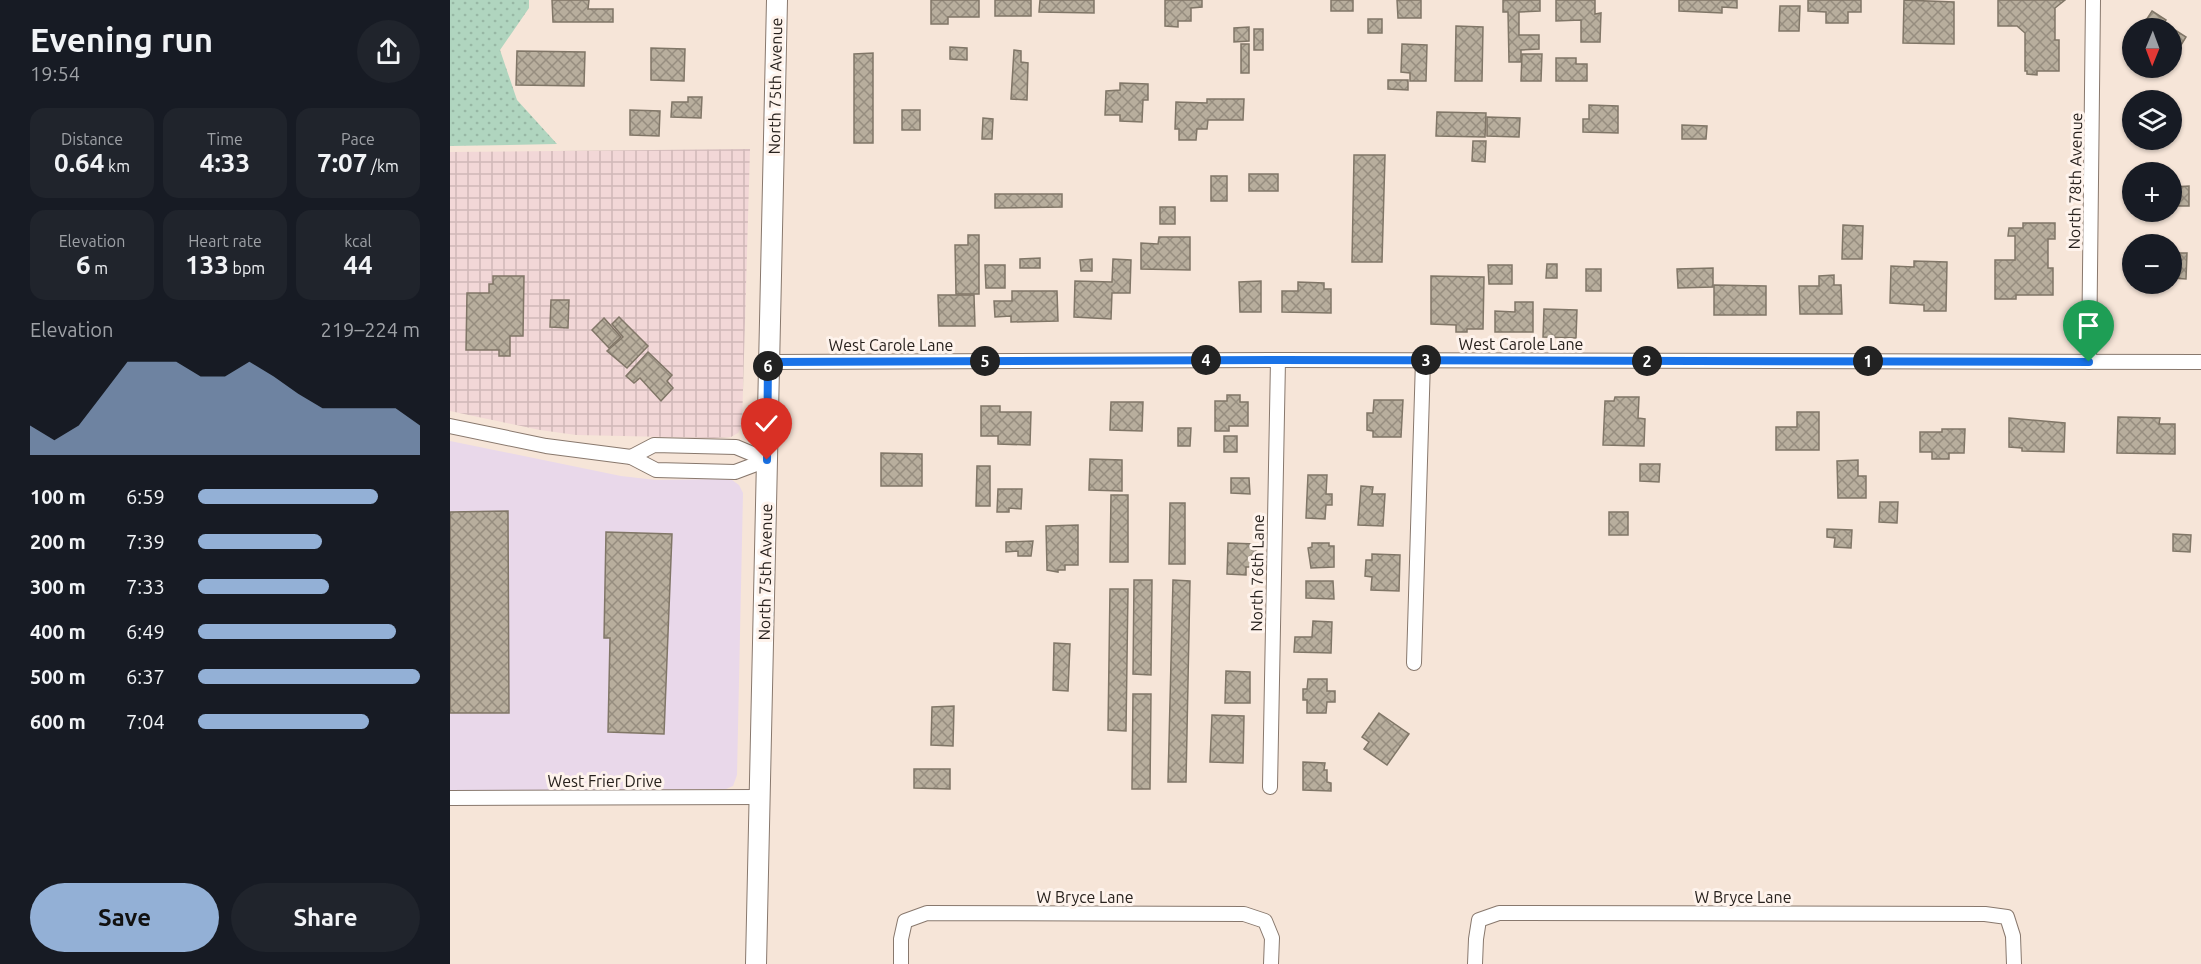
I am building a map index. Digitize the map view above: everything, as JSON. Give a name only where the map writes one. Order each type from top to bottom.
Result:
[{"type":"main road","name":"North 75th Avenue","points":[[756,964],[777,0]]},
{"type":"street","name":"North 78th Avenue","points":[[2089,362],[2093,0]]},
{"type":"street","name":"West Carole Lane","points":[[768,362],[1278,360],[2201,362]]},
{"type":"street","name":"North 76th Lane","points":[[1270,787],[1278,360]]},
{"type":"street","points":[[1414,663],[1423,360]]},
{"type":"street","points":[[450,426],[556,448],[631,457],[656,471],[726,473],[767,460]]},
{"type":"street","points":[[631,457],[654,445],[736,447],[767,460]]},
{"type":"street","name":"West Frier Drive","points":[[450,798],[761,797]]},
{"type":"street","name":"W Bryce Lane","points":[[901,964],[901,939],[905,921],[927,913],[1126,913],[1244,914],[1265,921],[1272,938],[1271,964]]},
{"type":"street","name":"W Bryce Lane","points":[[1475,964],[1479,920],[1500,913],[1985,914],[2007,917],[2013,936],[2014,964]]},
{"type":"shaded area","points":[[750,149],[742,425],[738,433],[731,437],[714,438],[576,435],[540,430],[450,411],[450,152]]},
{"type":"shaded area","points":[[450,441],[621,476],[656,480],[722,479],[732,480],[739,485],[743,493],[737,775],[733,786],[726,789],[450,792]]},
{"type":"green space","points":[[450,0],[529,0],[529,8],[500,50],[517,100],[557,144],[450,146]]},
{"type":"building","points":[[552,0],[589,0],[588,9],[613,9],[613,22],[553,22]]},
{"type":"building","points":[[931,0],[979,0],[979,17],[948,17],[948,24],[931,24]]},
{"type":"building","points":[[995,0],[1031,0],[1031,16],[995,16]]},
{"type":"building","points":[[1040,0],[1094,0],[1094,13],[1039,12]]},
{"type":"building","points":[[1165,0],[1202,0],[1202,7],[1191,8],[1191,21],[1178,21],[1178,27],[1165,26]]},
{"type":"building","points":[[1331,0],[1353,0],[1353,11],[1331,11]]},
{"type":"building","points":[[1397,0],[1421,0],[1421,18],[1398,18]]},
{"type":"building","points":[[1503,0],[1540,0],[1540,11],[1519,12],[1519,35],[1539,35],[1539,49],[1521,50],[1521,62],[1509,62],[1508,12],[1503,12]]},
{"type":"building","points":[[1556,0],[1595,0],[1595,14],[1601,13],[1600,42],[1581,42],[1581,20],[1556,21]]},
{"type":"building","points":[[1679,0],[1737,0],[1737,8],[1722,7],[1722,13],[1679,11]]},
{"type":"building","points":[[1808,0],[1861,0],[1861,12],[1848,12],[1848,23],[1826,23],[1826,12],[1808,11]]},
{"type":"building","points":[[1904,0],[1954,2],[1954,44],[1903,43]]},
{"type":"building","points":[[1998,0],[2065,0],[2055,8],[2055,40],[2059,40],[2059,71],[2037,71],[2037,75],[2027,74],[2025,71],[2025,33],[2017,26],[1998,26]]},
{"type":"building","points":[[1780,6],[1800,6],[1799,31],[1779,31]]},
{"type":"building","points":[[2152,11],[2163,18],[2148,18]]},
{"type":"building","points":[[1368,19],[1382,19],[1382,33],[1368,33]]},
{"type":"building","points":[[1456,26],[1483,27],[1482,81],[1455,81]]},
{"type":"building","points":[[1249,27],[1249,41],[1234,42],[1234,28]]},
{"type":"building","points":[[1254,29],[1263,29],[1263,50],[1254,50]]},
{"type":"building","points":[[1241,44],[1249,44],[1249,73],[1241,73]]},
{"type":"building","points":[[1402,44],[1427,45],[1426,81],[1410,81],[1410,73],[1401,72]]},
{"type":"building","points":[[950,47],[967,48],[967,60],[950,59]]},
{"type":"building","points":[[651,48],[685,49],[684,81],[651,80]]},
{"type":"building","points":[[1014,50],[1021,51],[1021,62],[1028,63],[1027,100],[1011,99]]},
{"type":"building","points":[[517,51],[585,52],[584,86],[516,85]]},
{"type":"building","points":[[873,53],[873,143],[854,143],[854,54]]},
{"type":"building","points":[[1522,54],[1542,54],[1541,81],[1521,81]]},
{"type":"building","points":[[1556,58],[1576,58],[1576,64],[1587,64],[1587,81],[1556,81]]},
{"type":"building","points":[[1388,80],[1408,80],[1408,90],[1388,89]]},
{"type":"building","points":[[1120,83],[1148,84],[1148,100],[1143,100],[1142,122],[1120,121],[1120,115],[1105,115],[1106,91],[1120,90]]},
{"type":"building","points":[[688,97],[702,97],[701,118],[671,117],[672,102],[688,102]]},
{"type":"building","points":[[1207,99],[1244,99],[1243,120],[1208,120],[1207,129],[1197,129],[1196,140],[1179,140],[1179,129],[1175,129],[1176,102],[1207,103]]},
{"type":"building","points":[[1589,105],[1618,106],[1618,133],[1583,132],[1583,119],[1589,119]]},
{"type":"building","points":[[630,110],[660,111],[659,136],[630,135]]},
{"type":"building","points":[[902,110],[920,110],[920,130],[902,130]]},
{"type":"building","points":[[1437,112],[1486,113],[1485,137],[1436,136]]},
{"type":"building","points":[[1487,117],[1520,118],[1519,137],[1487,136]]},
{"type":"building","points":[[983,118],[993,119],[992,139],[982,139]]},
{"type":"building","points":[[1682,125],[1707,126],[1706,139],[1682,139]]},
{"type":"building","points":[[1473,141],[1486,141],[1485,162],[1472,161]]},
{"type":"building","points":[[1354,155],[1385,155],[1382,262],[1352,262]]},
{"type":"building","points":[[1249,174],[1278,174],[1278,191],[1249,191]]},
{"type":"building","points":[[1211,176],[1227,176],[1227,201],[1211,201]]},
{"type":"building","points":[[2182,186],[2189,186],[2189,206],[2182,206]]},
{"type":"building","points":[[995,194],[1062,194],[1062,207],[995,208]]},
{"type":"building","points":[[1160,207],[1175,207],[1175,224],[1160,224]]},
{"type":"building","points":[[2023,223],[2055,223],[2055,239],[2048,239],[2048,268],[2053,268],[2053,295],[2016,295],[2016,299],[1995,299],[1995,260],[2015,260],[2015,236],[2008,236],[2009,228],[2023,228]]},
{"type":"building","points":[[1843,225],[1863,226],[1862,259],[1842,259]]},
{"type":"building","points":[[968,235],[979,235],[979,294],[956,294],[955,245],[968,245]]},
{"type":"building","points":[[1159,237],[1190,237],[1190,270],[1141,269],[1141,243],[1158,244]]},
{"type":"building","points":[[2182,253],[2187,253],[2186,279],[2182,279]]},
{"type":"building","points":[[1040,258],[1040,268],[1020,268],[1020,259]]},
{"type":"building","points":[[1092,259],[1092,271],[1081,271],[1080,260]]},
{"type":"building","points":[[1113,259],[1131,260],[1130,293],[1112,293],[1111,319],[1074,317],[1075,281],[1112,282]]},
{"type":"building","points":[[1914,261],[1947,262],[1946,311],[1924,311],[1924,305],[1890,303],[1891,266],[1914,267]]},
{"type":"building","points":[[1547,264],[1557,264],[1557,278],[1546,278]]},
{"type":"building","points":[[985,265],[1005,265],[1005,288],[986,288]]},
{"type":"building","points":[[1488,265],[1512,265],[1512,284],[1489,284]]},
{"type":"building","points":[[1713,268],[1713,287],[1678,288],[1677,269]]},
{"type":"building","points":[[1586,269],[1601,269],[1601,291],[1586,291]]},
{"type":"building","points":[[1834,275],[1834,285],[1841,285],[1842,314],[1800,314],[1799,286],[1819,286],[1819,276]]},
{"type":"building","points":[[493,276],[524,276],[523,336],[510,336],[510,356],[499,356],[499,350],[466,350],[467,293],[489,293],[489,284],[493,284]]},
{"type":"building","points":[[1431,276],[1484,277],[1483,329],[1456,332],[1456,325],[1431,324]]},
{"type":"building","points":[[1261,281],[1261,312],[1240,312],[1239,282]]},
{"type":"building","points":[[1298,282],[1324,283],[1324,289],[1331,289],[1331,313],[1282,312],[1282,291],[1298,291]]},
{"type":"building","points":[[1714,285],[1766,286],[1766,315],[1714,315]]},
{"type":"building","points":[[1012,291],[1057,291],[1058,321],[1011,322],[1011,316],[995,317],[994,301],[1012,301]]},
{"type":"building","points":[[938,295],[974,295],[975,326],[939,326]]},
{"type":"building","points":[[551,300],[569,300],[568,328],[550,327]]},
{"type":"building","points":[[1515,302],[1533,302],[1533,332],[1495,332],[1495,311],[1515,312]]},
{"type":"building","points":[[1544,309],[1577,310],[1576,338],[1543,337]]},
{"type":"building","points":[[619,317],[648,346],[627,368],[607,351],[623,337],[612,324]]},
{"type":"building","points":[[604,318],[621,337],[609,348],[592,330]]},
{"type":"building","points":[[648,352],[672,375],[667,381],[673,388],[661,401],[640,378],[634,383],[626,376]]},
{"type":"building","points":[[1227,395],[1240,395],[1240,402],[1248,402],[1248,426],[1229,426],[1229,431],[1215,431],[1215,401],[1227,401]]},
{"type":"building","points":[[1615,397],[1639,397],[1638,418],[1645,419],[1644,446],[1603,445],[1605,401],[1614,401]]},
{"type":"building","points":[[1374,400],[1403,400],[1401,437],[1373,437],[1373,431],[1367,430],[1367,413],[1373,413]]},
{"type":"building","points":[[1111,402],[1143,402],[1142,431],[1110,430]]},
{"type":"building","points":[[981,406],[1000,406],[1000,412],[1031,412],[1030,445],[998,444],[998,436],[981,436]]},
{"type":"building","points":[[1797,412],[1819,412],[1819,450],[1776,450],[1776,427],[1797,427]]},
{"type":"building","points":[[2118,417],[2160,418],[2159,424],[2175,424],[2175,454],[2117,453]]},
{"type":"building","points":[[2009,418],[2065,423],[2064,452],[2022,451],[2022,448],[2009,447]]},
{"type":"building","points":[[1178,428],[1191,428],[1190,446],[1178,446]]},
{"type":"building","points":[[1942,429],[1965,429],[1964,453],[1949,453],[1949,459],[1932,459],[1932,452],[1920,452],[1920,432],[1942,432]]},
{"type":"building","points":[[1224,436],[1237,436],[1237,452],[1224,452]]},
{"type":"building","points":[[881,453],[922,454],[922,486],[881,486]]},
{"type":"building","points":[[1090,459],[1122,460],[1122,491],[1089,490]]},
{"type":"building","points":[[1858,460],[1858,476],[1866,476],[1866,498],[1838,498],[1837,461]]},
{"type":"building","points":[[1640,464],[1660,464],[1659,482],[1640,481]]},
{"type":"building","points":[[977,466],[990,466],[990,506],[976,506]]},
{"type":"building","points":[[1308,475],[1327,475],[1326,494],[1332,494],[1332,505],[1326,505],[1325,519],[1306,518]]},
{"type":"building","points":[[1231,478],[1249,478],[1250,494],[1231,493]]},
{"type":"building","points":[[1361,486],[1373,487],[1372,494],[1385,494],[1383,526],[1358,525]]},
{"type":"building","points":[[998,489],[1022,489],[1021,509],[1009,508],[1009,512],[997,512]]},
{"type":"building","points":[[1111,495],[1128,495],[1128,562],[1110,562]]},
{"type":"building","points":[[1880,502],[1898,502],[1897,523],[1879,522]]},
{"type":"building","points":[[1170,503],[1185,503],[1185,564],[1169,564]]},
{"type":"building","points":[[508,511],[509,713],[450,713],[450,512]]},
{"type":"building","points":[[1609,512],[1628,512],[1628,535],[1609,535]]},
{"type":"building","points":[[1078,525],[1078,565],[1065,565],[1065,570],[1058,570],[1058,572],[1047,570],[1046,526]]},
{"type":"building","points":[[1827,529],[1852,530],[1851,548],[1834,547],[1835,538],[1827,537]]},
{"type":"building","points":[[606,532],[672,534],[664,734],[608,732],[610,638],[604,638]]},
{"type":"building","points":[[2173,534],[2191,535],[2190,552],[2173,551]]},
{"type":"building","points":[[1033,541],[1031,556],[1018,556],[1018,551],[1006,552],[1006,542]]},
{"type":"building","points":[[1228,543],[1256,544],[1256,567],[1246,567],[1246,575],[1227,574]]},
{"type":"building","points":[[1312,543],[1329,543],[1329,546],[1334,546],[1334,567],[1311,568],[1308,548],[1312,547]]},
{"type":"building","points":[[1372,554],[1400,555],[1399,591],[1371,590],[1372,577],[1365,576],[1366,560],[1372,560]]},
{"type":"building","points":[[1134,580],[1152,580],[1151,675],[1133,674]]},
{"type":"building","points":[[1173,580],[1190,581],[1186,782],[1168,782]]},
{"type":"building","points":[[1306,581],[1333,581],[1334,599],[1306,598]]},
{"type":"building","points":[[1110,589],[1128,589],[1126,731],[1108,730]]},
{"type":"building","points":[[1313,621],[1332,622],[1331,653],[1294,652],[1295,637],[1312,637]]},
{"type":"building","points":[[1054,643],[1070,644],[1068,691],[1053,690]]},
{"type":"building","points":[[1226,671],[1250,672],[1250,703],[1225,703]]},
{"type":"building","points":[[1308,679],[1327,679],[1327,691],[1335,691],[1335,702],[1327,702],[1326,713],[1307,713],[1307,700],[1303,700],[1303,689],[1307,689]]},
{"type":"building","points":[[1133,694],[1151,694],[1150,789],[1132,789]]},
{"type":"building","points":[[954,706],[953,746],[931,745],[932,707]]},
{"type":"building","points":[[1379,713],[1409,734],[1387,765],[1364,749],[1369,742],[1362,737]]},
{"type":"building","points":[[1212,715],[1244,716],[1243,763],[1210,762]]},
{"type":"building","points":[[1303,762],[1325,763],[1324,770],[1327,770],[1327,782],[1331,783],[1331,791],[1303,790]]},
{"type":"building","points":[[914,769],[950,769],[950,789],[914,788]]},
{"type":"route","points":[[767,460],[768,362],[1278,360],[2089,362]]}]
